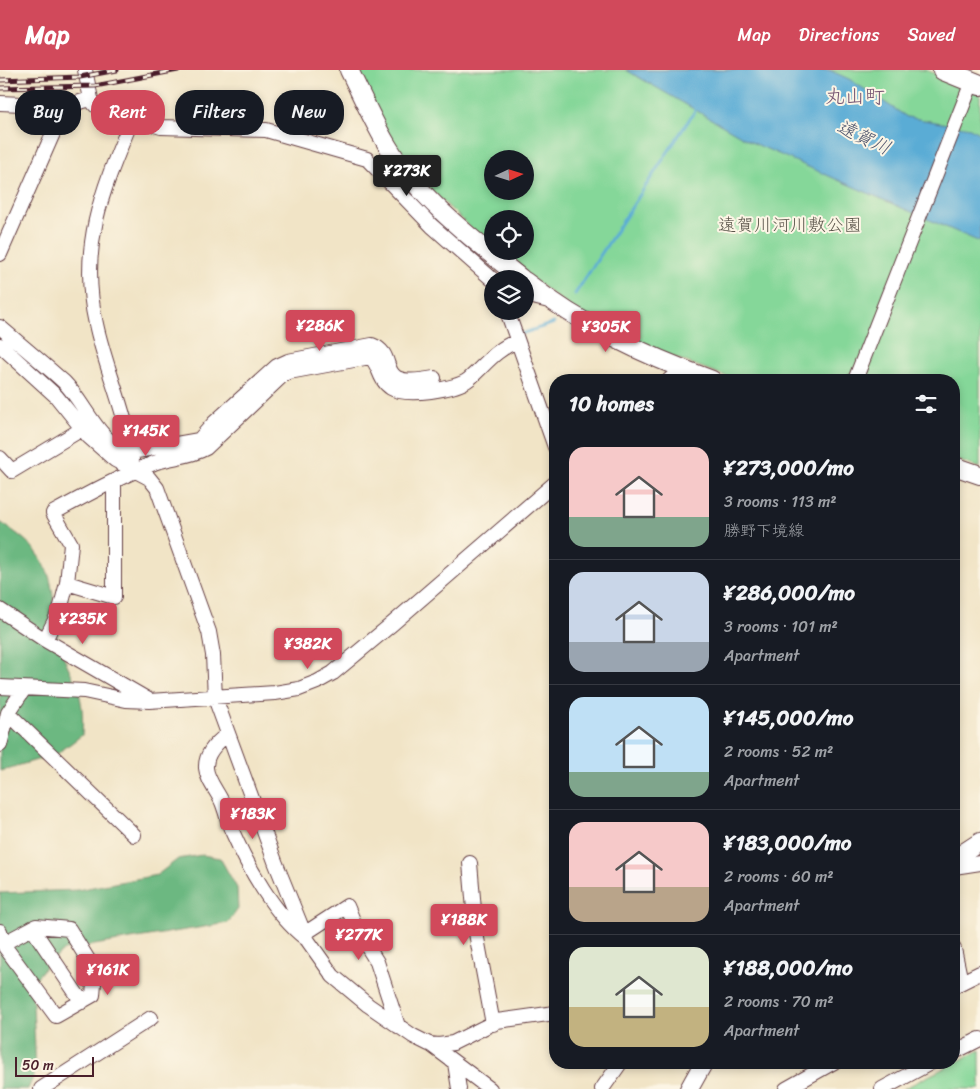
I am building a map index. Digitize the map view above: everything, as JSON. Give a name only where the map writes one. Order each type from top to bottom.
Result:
[{"type":"highway","points":[[947,71],[974,86]]},
{"type":"main road","points":[[349,70],[389,148],[409,176],[479,244],[512,270]]},
{"type":"main road","points":[[534,288],[551,302],[676,374]]},
{"type":"main road","points":[[960,468],[980,475]]},
{"type":"main road","points":[[960,855],[980,842]]},
{"type":"main road","points":[[689,1089],[700,1069]]},
{"type":"street","points":[[81,102],[91,99],[85,70]]},
{"type":"street","points":[[857,374],[974,86]]},
{"type":"street","points":[[0,103],[15,104]]},
{"type":"street","points":[[165,127],[184,129],[233,127],[266,130],[367,159],[438,232],[484,272]]},
{"type":"street","points":[[0,254],[52,135]]},
{"type":"street","points":[[125,135],[102,192],[91,238],[90,286],[96,324],[126,419],[134,471]]},
{"type":"street","points":[[534,298],[551,302]]},
{"type":"street","points":[[510,320],[549,430]]},
{"type":"street","points":[[0,327],[66,384],[98,428],[123,450],[132,452],[199,440],[214,423],[277,366],[288,361],[372,345],[381,350],[391,374],[397,379],[419,387],[463,383],[482,363],[516,337]]},
{"type":"street","points":[[0,345],[56,396],[82,429],[115,460],[149,478],[157,488],[209,632],[213,655],[215,698],[276,864],[305,936],[333,976],[368,1005],[398,1026],[429,1044],[490,1089]]},
{"type":"street","points":[[45,640],[60,610],[67,583],[71,544],[53,512],[134,471],[166,458],[206,448],[284,374],[289,372],[370,357],[373,359],[381,380],[405,392],[419,387],[434,378]]},
{"type":"street","points":[[0,458],[12,471],[82,429]]},
{"type":"street","points":[[67,583],[114,597],[114,481]]},
{"type":"street","points":[[0,688],[84,691],[126,700],[149,701],[215,698],[299,688],[333,673],[549,488]]},
{"type":"street","points":[[0,610],[45,640],[149,701]]},
{"type":"street","points":[[0,744],[8,713],[24,689]]},
{"type":"street","points":[[8,713],[134,835]]},
{"type":"street","points":[[228,734],[214,746],[208,756],[206,767],[209,779],[222,803],[233,834],[262,886],[289,925],[305,936]]},
{"type":"street","points":[[470,862],[476,933],[493,1024]]},
{"type":"street","points":[[960,866],[980,864]]},
{"type":"street","points":[[305,936],[346,906],[382,975],[398,1026]]},
{"type":"street","points":[[36,926],[69,929],[95,971],[94,995],[56,1016],[2,937],[32,928],[36,926]]},
{"type":"street","points":[[32,928],[82,1002]]},
{"type":"street","points":[[960,983],[980,973]]},
{"type":"street","points":[[429,1044],[453,1043],[493,1024],[527,1016],[549,1014]]},
{"type":"street","points":[[41,1089],[151,1018]]},
{"type":"street","points":[[960,1049],[980,1039]]},
{"type":"street","points":[[455,1063],[459,1089]]},
{"type":"street","points":[[602,1089],[616,1069]]},
{"type":"street","points":[[786,1089],[822,1069]]},
{"type":"street","points":[[882,1089],[919,1069]]},
{"type":"green space","name":"遠賀川河川敷公園","points":[[355,70],[926,70],[980,92],[980,468],[960,461],[960,374],[720,374],[624,339],[572,309],[534,280],[534,270],[521,270],[508,260],[534,260],[534,210],[484,210],[484,240],[414,174],[390,138]]},
{"type":"green space","points":[[0,522],[30,545],[40,557],[48,573],[51,582],[58,639],[79,693],[83,719],[82,735],[57,754],[0,771]]},
{"type":"green space","points":[[202,855],[220,858],[237,888],[238,909],[228,923],[64,950],[46,966],[32,983],[36,1071],[28,1089],[0,1089],[0,893],[77,890],[157,875],[178,859]]},
{"type":"green space","points":[[980,1050],[980,1089],[903,1089],[942,1069],[960,1069],[960,1060]]},
{"type":"water","name":"遠賀川","points":[[626,70],[829,70],[849,79],[907,117],[970,128],[980,134],[980,242],[751,142]]},
{"type":"waterway","points":[[575,294],[698,106]]},
{"type":"waterway","points":[[518,335],[554,323]]},
{"type":"railway","points":[[0,80],[80,77],[117,70]]},
{"type":"railway","points":[[0,88],[95,86],[178,70]]},
{"type":"district","name":"丸山町","points":[[855,96]]}]
